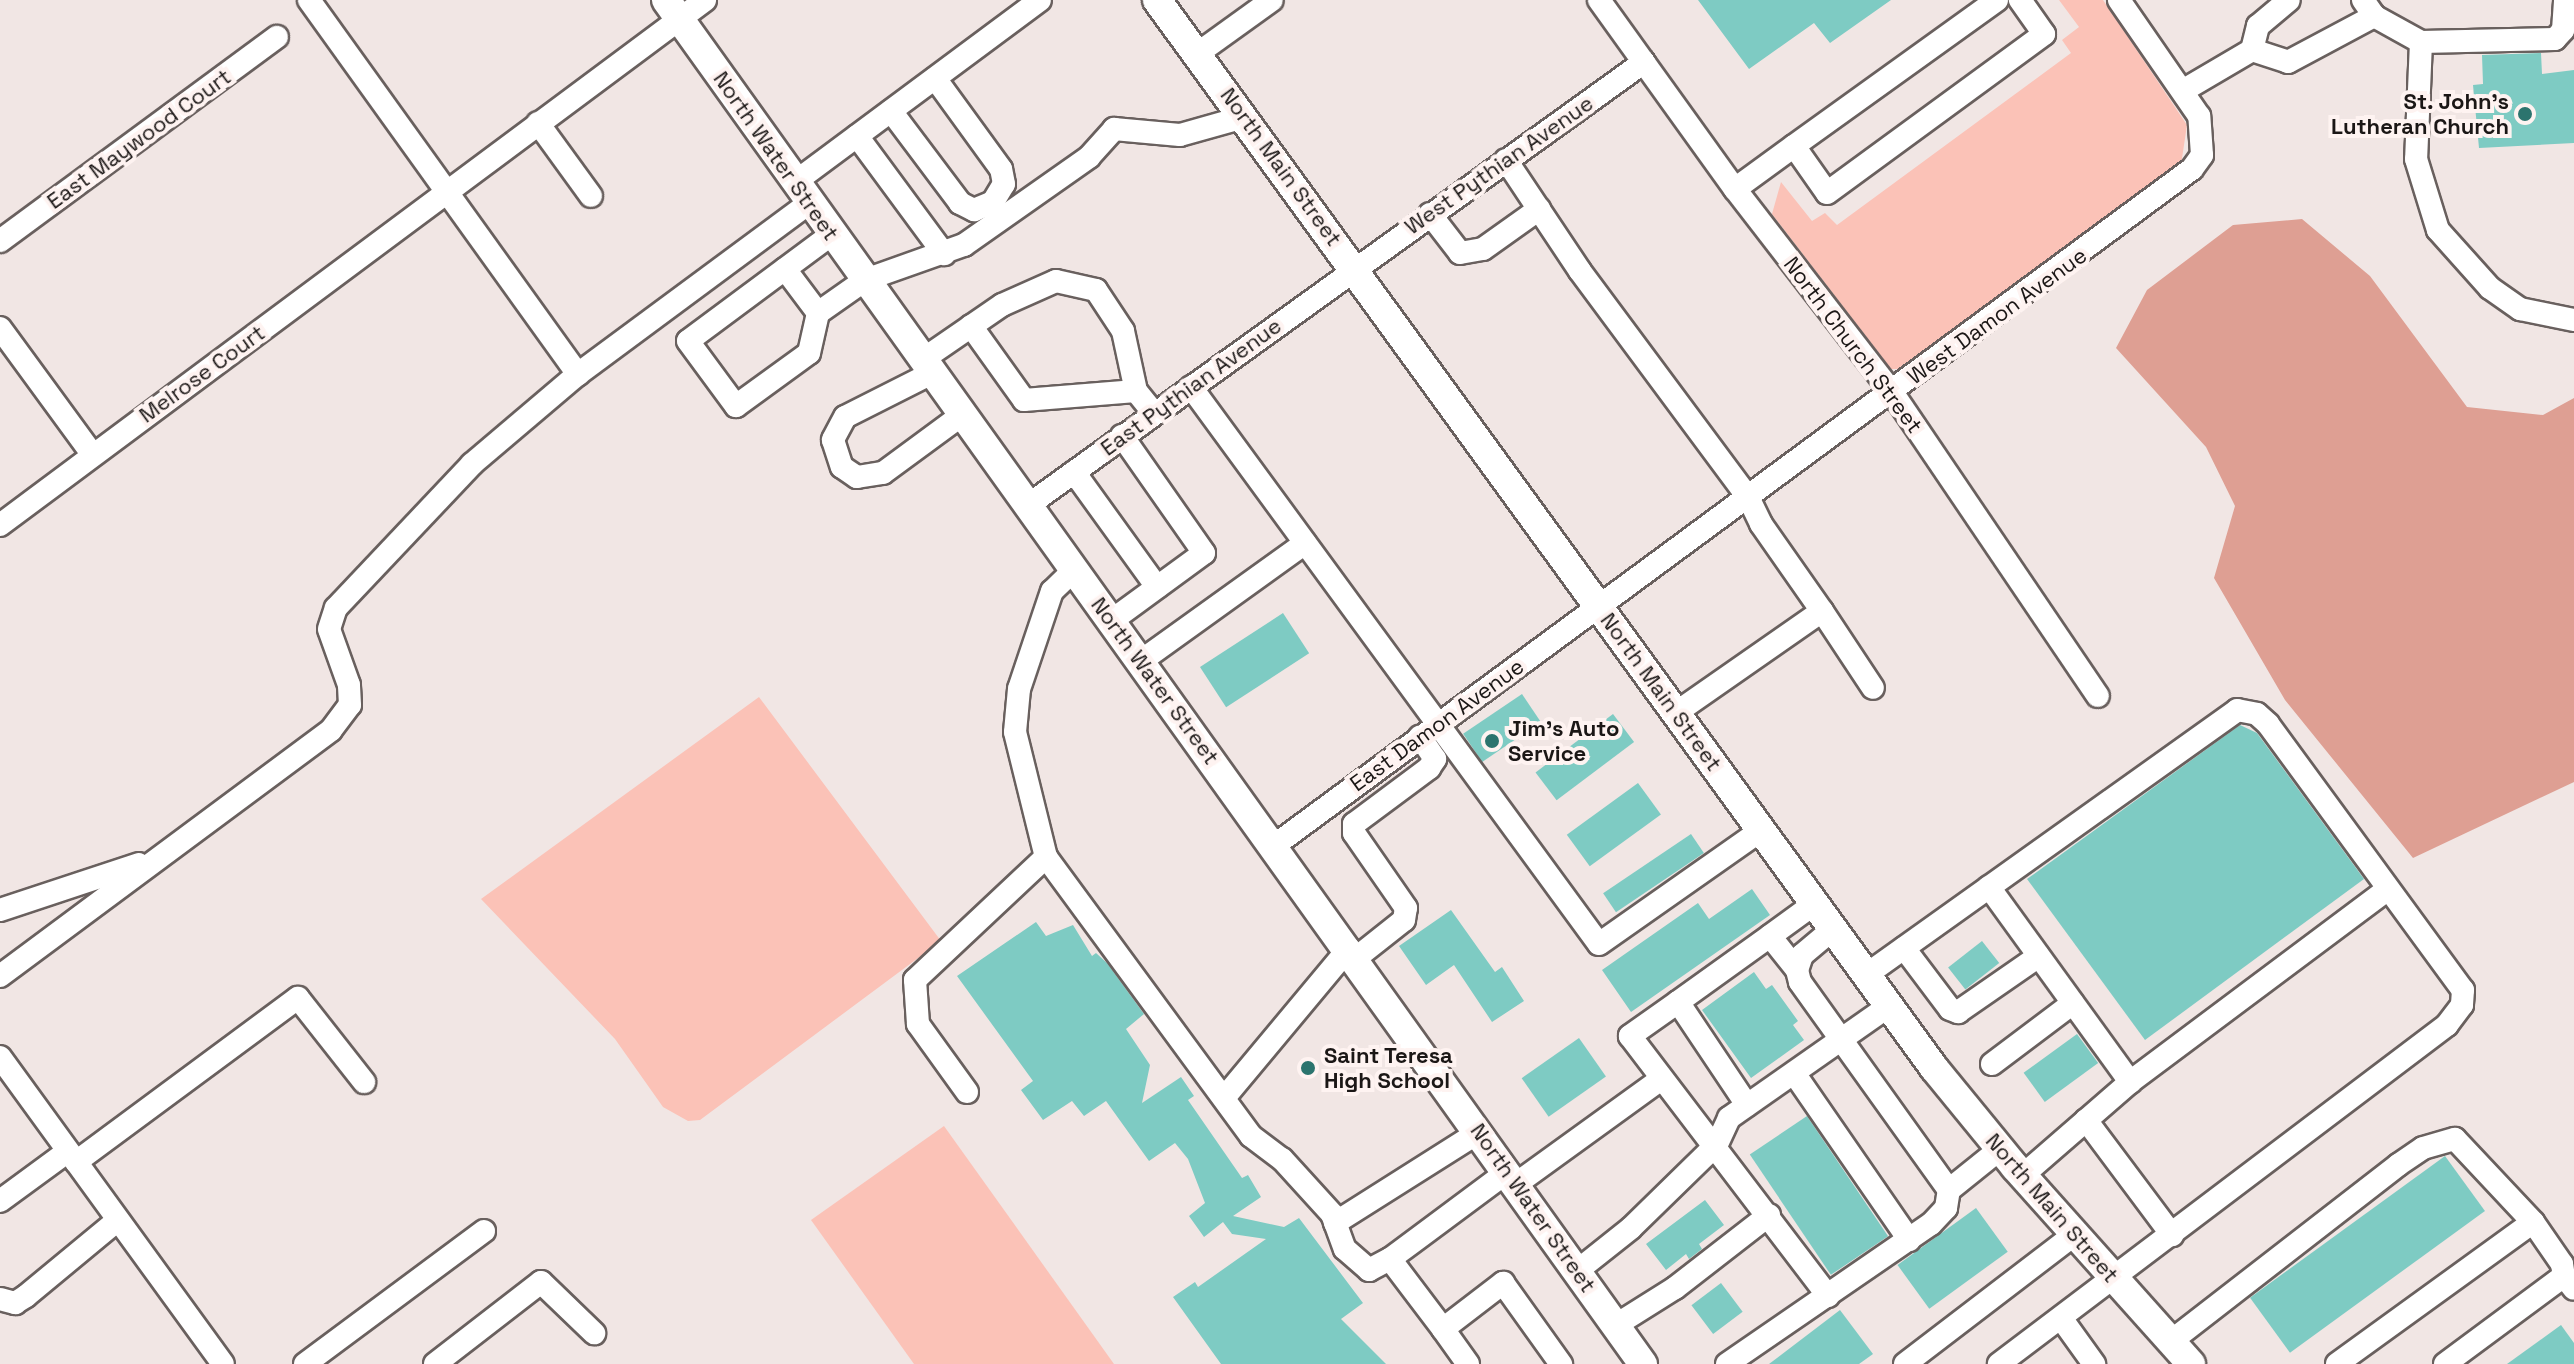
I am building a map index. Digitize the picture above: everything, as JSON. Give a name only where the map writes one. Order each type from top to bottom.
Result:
[{"type":"main road","name":"North Main Street","points":[[1157,0],[1355,267],[1889,1006],[2022,1176],[2191,1364]]},
{"type":"main road","name":"North Water Street","points":[[672,9],[1027,506],[1275,845],[1643,1364]]},
{"type":"street","points":[[309,0],[445,194],[578,374]]},
{"type":"street","points":[[672,9],[705,0]]},
{"type":"street","points":[[0,976],[331,730],[350,705],[349,685],[329,629],[336,608],[472,464],[802,192],[857,136],[1040,0]]},
{"type":"street","points":[[1197,54],[1271,0]]},
{"type":"street","name":"North Church Street","points":[[1599,0],[1735,189],[1892,392],[2098,696]]},
{"type":"street","points":[[1735,189],[1997,0]]},
{"type":"street","points":[[1794,146],[1827,193],[2044,34],[2020,0]]},
{"type":"street","points":[[2119,0],[2184,90],[2252,50],[2258,26],[2289,0]]},
{"type":"street","points":[[2252,50],[2288,62],[2368,8],[2421,42],[2555,39],[2563,30],[2565,0]]},
{"type":"street","name":"Melrose Court","points":[[0,525],[538,123],[672,9]]},
{"type":"street","name":"East Maywood Court","points":[[0,241],[277,37]]},
{"type":"street","points":[[2421,42],[2416,159],[2438,230],[2490,288],[2520,309],[2574,320]]},
{"type":"street","name":"West Pythian Avenue","points":[[1355,267],[1644,62]]},
{"type":"street","points":[[935,78],[1001,169],[1004,184],[998,210]]},
{"type":"street","name":"West Damon Avenue","points":[[1599,606],[2176,185],[2202,155],[2199,116],[2184,90]]},
{"type":"street","points":[[891,111],[960,203],[974,210],[998,210]]},
{"type":"street","points":[[832,234],[688,341],[736,406],[809,353],[818,313],[865,280],[944,254],[998,210],[1089,157],[1114,129],[1180,135],[1244,117]]},
{"type":"street","points":[[538,123],[591,196]]},
{"type":"street","points":[[857,136],[944,254]]},
{"type":"street","points":[[1506,160],[1748,497],[1761,524],[1873,688]]},
{"type":"street","points":[[1430,214],[1460,253],[1483,249],[1539,209]]},
{"type":"street","name":"East Pythian Avenue","points":[[1027,506],[1355,267]]},
{"type":"street","points":[[785,269],[818,313]]},
{"type":"street","points":[[962,415],[883,473],[857,477],[842,467],[833,440],[845,417],[927,366],[971,326],[1002,305],[1056,281],[1096,290],[1123,331],[1136,391],[1154,413]]},
{"type":"street","points":[[971,326],[1024,400],[1136,391]]},
{"type":"street","points":[[0,328],[93,455]]},
{"type":"street","points":[[1191,387],[1305,543],[1429,731],[1599,944],[1761,830]]},
{"type":"street","points":[[1111,621],[1204,553],[1122,436]]},
{"type":"street","points":[[1074,472],[1157,587]]},
{"type":"street","points":[[1141,661],[1305,543]]},
{"type":"street","points":[[1074,570],[1052,591],[1019,689],[1015,732],[1046,857],[1251,1136],[1282,1159],[1335,1223],[1345,1249],[1369,1270],[1661,1079]]},
{"type":"street","name":"East Damon Avenue","points":[[1275,845],[1599,606]]},
{"type":"street","points":[[1676,713],[1822,611]]},
{"type":"street","points":[[1866,975],[2237,710],[2257,714],[2268,724],[2463,990],[2462,1005],[2447,1025],[1999,1364]]},
{"type":"street","points":[[1224,1098],[1352,953],[1404,920],[1406,908],[1354,833],[1354,824],[1429,768],[1435,759],[1429,731]]},
{"type":"street","points":[[967,1092],[918,1024],[915,980],[1046,857]]},
{"type":"street","points":[[0,910],[157,858]]},
{"type":"street","points":[[1989,887],[2130,1082]]},
{"type":"street","points":[[2022,1176],[2130,1082],[2388,889]]},
{"type":"street","points":[[1814,904],[1630,1036],[1661,1079],[1717,1144],[1828,1296]]},
{"type":"street","points":[[1797,970],[1802,955],[1833,929]]},
{"type":"street","points":[[1770,936],[1797,970],[1838,1042],[1949,1190]]},
{"type":"street","points":[[1904,948],[1950,1009],[1968,1007],[2039,956]]},
{"type":"street","points":[[0,1201],[72,1156],[298,998],[364,1082]]},
{"type":"street","points":[[1678,1002],[1747,1105]]},
{"type":"street","points":[[1992,1064],[2073,1003]]},
{"type":"street","points":[[1577,1271],[1631,1228],[1717,1144],[1729,1118],[1889,1006]]},
{"type":"street","points":[[0,1057],[223,1364]]},
{"type":"street","points":[[1794,1073],[1909,1240]]},
{"type":"street","points":[[2086,1120],[2172,1235]]},
{"type":"street","points":[[1335,1223],[1479,1132]]},
{"type":"street","points":[[2170,1342],[2398,1165],[2442,1141],[2455,1139],[2465,1146],[2533,1222],[2562,1264],[2569,1283],[2445,1364]]},
{"type":"street","points":[[1727,1364],[1909,1240],[1946,1208],[1949,1190],[2000,1149]]},
{"type":"street","points":[[1616,1325],[1675,1288],[1769,1215]]},
{"type":"street","points":[[0,1299],[15,1303],[26,1296],[118,1220]]},
{"type":"street","points":[[2337,1364],[2533,1222]]},
{"type":"street","points":[[305,1364],[484,1231]]},
{"type":"street","points":[[1905,1364],[2075,1234]]},
{"type":"street","points":[[1390,1259],[1468,1364]]},
{"type":"street","points":[[435,1364],[541,1282],[594,1333]]},
{"type":"street","points":[[1443,1329],[1503,1283],[1561,1364]]},
{"type":"street","points":[[2061,1318],[2086,1361]]},
{"type":"shaded area","points":[[2059,0],[2103,0],[2187,125],[2181,165],[1904,369],[1891,369],[1772,214],[1781,182],[1812,221],[1825,213],[1837,225],[2071,53],[2062,40],[2079,27]]},
{"type":"shaded area","points":[[2302,219],[2370,276],[2467,407],[2543,415],[2574,398],[2574,782],[2413,858],[2285,700],[2214,578],[2235,506],[2206,447],[2116,348],[2147,290],[2233,225]]},
{"type":"shaded area","points":[[759,697],[941,941],[700,1120],[688,1121],[663,1107],[615,1039],[481,899]]},
{"type":"shaded area","points":[[944,1126],[1114,1364],[914,1364],[811,1220]]},
{"type":"building","points":[[1698,0],[1891,0],[1830,43],[1814,23],[1749,69]]},
{"type":"building","name":"St. John's Lutheran Church","points":[[2541,53],[2542,74],[2574,70],[2574,143],[2479,148],[2473,85],[2483,84],[2482,55]]},
{"type":"building","points":[[1283,613],[1309,653],[1226,707],[1200,667]]},
{"type":"building","points":[[1522,694],[1541,722],[1482,762],[1463,734]]},
{"type":"building","points":[[1613,714],[1634,742],[1557,800],[1536,772]]},
{"type":"building","points":[[2240,725],[2257,733],[2364,879],[2145,1040],[2027,879]]},
{"type":"building","points":[[1638,783],[1661,815],[1590,866],[1567,835]]},
{"type":"building","points":[[1691,834],[1704,853],[1616,912],[1603,893]]},
{"type":"building","points":[[1752,889],[1770,915],[1631,1012],[1602,970],[1698,903],[1709,919]]},
{"type":"building","points":[[1451,910],[1495,972],[1502,967],[1524,1001],[1492,1022],[1454,965],[1426,985],[1399,946]]},
{"type":"building","points":[[1036,922],[1046,936],[1073,925],[1092,956],[1096,953],[1107,963],[1144,1014],[1126,1029],[1150,1065],[1142,1103],[1181,1077],[1194,1096],[1188,1100],[1242,1178],[1248,1175],[1261,1197],[1233,1216],[1284,1227],[1299,1218],[1363,1303],[1341,1319],[1386,1364],[1221,1364],[1173,1297],[1195,1282],[1198,1287],[1266,1239],[1232,1234],[1223,1222],[1204,1237],[1189,1216],[1205,1203],[1188,1159],[1175,1143],[1149,1161],[1106,1101],[1084,1116],[1072,1101],[1043,1120],[1021,1090],[1033,1081],[957,976]]},
{"type":"building","points":[[1982,941],[1999,963],[1965,990],[1948,967]]},
{"type":"building","points":[[1754,972],[1766,989],[1772,985],[1798,1021],[1793,1025],[1804,1040],[1751,1078],[1702,1010]]},
{"type":"building","points":[[2077,1034],[2098,1063],[2045,1102],[2024,1073]]},
{"type":"building","points":[[1579,1038],[1606,1077],[1549,1117],[1522,1078]]},
{"type":"building","points":[[1807,1116],[1888,1236],[1831,1275],[1750,1155]]},
{"type":"building","points":[[2445,1156],[2485,1211],[2290,1353],[2250,1298]]},
{"type":"building","points":[[1705,1200],[1724,1225],[1699,1244],[1702,1249],[1689,1259],[1686,1254],[1666,1270],[1646,1244]]},
{"type":"building","points":[[1976,1208],[2008,1252],[1929,1309],[1898,1265]]},
{"type":"building","points":[[1721,1283],[1743,1312],[1713,1334],[1691,1305]]},
{"type":"building","points":[[1840,1310],[1873,1354],[1859,1364],[1769,1364]]},
{"type":"building","points":[[2561,1325],[2574,1343],[2574,1364],[2507,1364]]},
{"type":"place","name":"St. John's Lutheran Church","points":[[2525,114]]},
{"type":"place","name":"Jim's Auto Service","points":[[1492,741]]},
{"type":"place","name":"Saint Teresa High School","points":[[1308,1068]]}]
